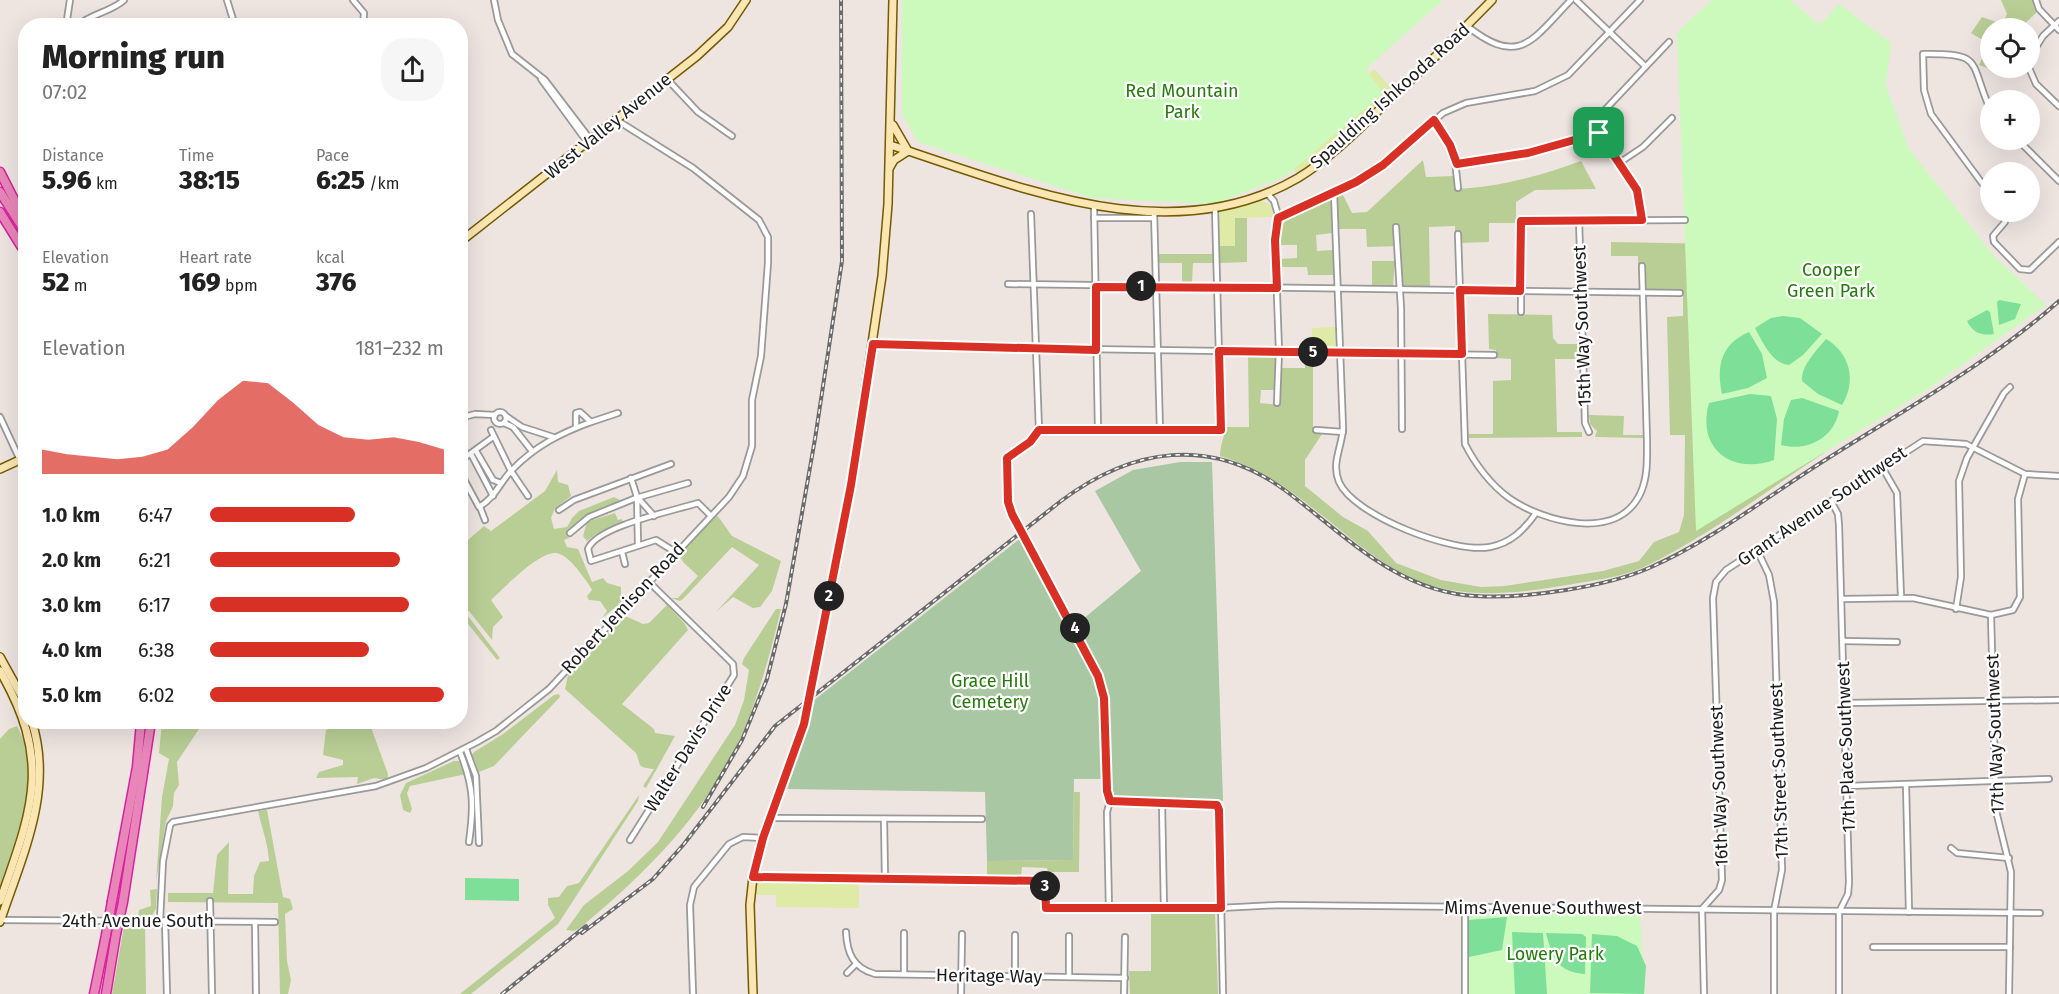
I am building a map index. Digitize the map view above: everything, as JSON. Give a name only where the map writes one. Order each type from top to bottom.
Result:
[{"type":"highway","points":[[0,172],[18,207]]},
{"type":"highway","points":[[0,192],[18,220]]},
{"type":"highway","points":[[0,212],[18,241]]},
{"type":"highway","points":[[0,222],[18,250]]},
{"type":"highway","points":[[94,994],[137,767],[140,729]]},
{"type":"highway","points":[[106,994],[150,729]]},
{"type":"main road","name":"West Valley Avenue","points":[[468,236],[666,78],[697,56],[728,27],[746,0]]},
{"type":"main road","points":[[753,994],[750,905],[753,877],[763,838],[804,724],[851,485],[873,344],[888,204],[893,0]]},
{"type":"main road","name":"Spaulding Ishkooda Road","points":[[1095,205],[1154,214],[1215,208],[1267,193],[1322,162],[1492,0]]},
{"type":"main road","points":[[891,120],[908,151]]},
{"type":"main road","points":[[890,145],[970,172],[1095,205]]},
{"type":"main road","points":[[889,169],[894,160],[908,151]]},
{"type":"main road","points":[[0,469],[18,460]]},
{"type":"main road","points":[[0,657],[18,690]]},
{"type":"main road","points":[[0,671],[18,706]]},
{"type":"main road","points":[[0,902],[26,825],[34,775],[27,729]]},
{"type":"main road","points":[[0,920],[39,802],[40,754],[34,729]]},
{"type":"street","points":[[67,18],[70,0]]},
{"type":"street","points":[[87,18],[124,0]]},
{"type":"street","points":[[227,0],[233,18]]},
{"type":"street","points":[[353,0],[364,13],[364,18]]},
{"type":"street","points":[[494,0],[498,20],[512,54],[541,79],[589,141]]},
{"type":"street","points":[[1467,26],[1496,46],[1517,47],[1540,33],[1570,0]]},
{"type":"street","points":[[1576,0],[1645,66]]},
{"type":"street","points":[[1278,218],[1334,193],[1383,165],[1434,120],[1466,103],[1535,92],[1558,82],[1568,75],[1640,0]]},
{"type":"street","points":[[2036,0],[2039,9],[2057,28]]},
{"type":"street","points":[[2040,41],[2043,36],[2057,28],[2059,21]]},
{"type":"street","points":[[1642,220],[1637,190],[1599,133],[1599,120],[1603,112],[1669,42]]},
{"type":"street","points":[[1980,180],[1931,114],[1923,90],[1923,54],[1955,53],[1971,61],[1976,68],[1984,90]]},
{"type":"street","points":[[666,78],[698,112],[732,136]]},
{"type":"street","points":[[2033,78],[2036,84],[2059,106]]},
{"type":"street","points":[[1619,163],[1643,147],[1672,118]]},
{"type":"street","name":"Robert Jemison Road","points":[[163,920],[163,861],[170,825],[173,822],[376,786],[426,768],[466,749],[496,731],[549,689],[738,486],[750,459],[752,400],[761,356],[768,237],[759,219],[693,168],[614,119]]},
{"type":"street","points":[[1434,120],[1450,145],[1457,164],[1458,188]]},
{"type":"street","points":[[1457,164],[1528,153],[1599,133]]},
{"type":"street","points":[[2028,150],[2059,181]]},
{"type":"street","points":[[1267,193],[1274,201],[1278,218],[1275,240],[1279,351],[1277,403]]},
{"type":"street","points":[[1334,193],[1343,432],[1336,471],[1343,489],[1357,503],[1411,530],[1458,546],[1487,548],[1506,542],[1522,531],[1536,513]]},
{"type":"street","points":[[1095,205],[1098,430]]},
{"type":"street","points":[[1039,430],[1221,430],[1215,208]]},
{"type":"street","points":[[1031,214],[1039,430],[1030,442],[1007,458],[1008,502],[1098,676],[1104,698],[1107,791],[1110,801],[1107,812],[1109,910]]},
{"type":"street","points":[[1094,218],[1154,214],[1160,430]]},
{"type":"street","name":"15th Way Southwest","points":[[1579,219],[1585,423],[1589,432]]},
{"type":"street","points":[[1521,312],[1521,221],[1685,220]]},
{"type":"street","points":[[2006,222],[1993,236],[1994,242],[2019,269],[2026,271],[2059,242]]},
{"type":"street","points":[[1396,227],[1398,290],[1401,308],[1402,429]]},
{"type":"street","points":[[1458,234],[1464,440],[1471,455],[1494,484],[1513,500],[1536,513],[1560,520],[1584,522],[1606,520],[1619,515],[1634,502],[1642,489],[1646,470],[1647,441],[1642,266]]},
{"type":"street","points":[[1008,284],[1096,287],[1680,293]]},
{"type":"street","points":[[873,344],[1096,350],[1494,355]]},
{"type":"street","points":[[1956,609],[1961,577],[1959,481],[1973,448],[2004,393],[2010,387]]},
{"type":"street","points":[[468,416],[495,415],[501,412],[522,427],[553,437]]},
{"type":"street","points":[[576,427],[576,413],[580,412],[591,422]]},
{"type":"street","points":[[480,507],[493,496],[511,471],[532,451],[553,437],[618,413]]},
{"type":"street","points":[[495,415],[496,422],[513,427],[532,451]]},
{"type":"street","points":[[504,423],[506,416]]},
{"type":"street","points":[[0,417],[18,449]]},
{"type":"street","points":[[491,430],[511,471],[528,496]]},
{"type":"street","points":[[1316,430],[1343,432]]},
{"type":"street","points":[[468,455],[493,437]]},
{"type":"street","name":"Grant Avenue Southwest","points":[[1713,607],[1714,590],[1718,578],[1923,441],[1954,441],[2025,474],[2059,476]]},
{"type":"street","points":[[473,452],[494,480],[501,483]]},
{"type":"street","points":[[473,452],[493,496]]},
{"type":"street","points":[[559,510],[574,500],[671,464]]},
{"type":"street","points":[[1882,467],[1897,493],[1900,597]]},
{"type":"street","points":[[1842,599],[1918,598],[1956,609],[1991,615],[2013,610],[2020,595],[2018,499],[2025,474]]},
{"type":"street","points":[[631,478],[637,497],[638,545],[660,541],[675,552]]},
{"type":"street","points":[[570,533],[589,517],[637,497],[688,483]]},
{"type":"street","points":[[468,486],[485,520]]},
{"type":"street","points":[[637,497],[654,516]]},
{"type":"street","name":"17th Place Southwest","points":[[1831,501],[1839,518],[1849,888],[1839,912],[1839,994]]},
{"type":"street","points":[[639,522],[698,503],[710,515]]},
{"type":"street","name":"Robert Jemison Road","points":[[638,545],[591,561],[588,549],[594,539],[614,527],[639,522]]},
{"type":"street","name":"17th Street Southwest","points":[[1757,550],[1770,575],[1774,602],[1782,870],[1774,911],[1774,994]]},
{"type":"street","name":"Robert Jemison Road","points":[[622,552],[625,564]]},
{"type":"street","name":"Walter Davis Drive","points":[[630,840],[734,675],[733,664],[648,581]]},
{"type":"street","name":"16th Way Southwest","points":[[1702,909],[1719,890],[1722,880],[1713,607]]},
{"type":"street","name":"17th Way Southwest","points":[[1991,615],[1997,818],[2009,858],[2011,913],[2009,994]]},
{"type":"street","points":[[1843,641],[1897,642]]},
{"type":"street","points":[[1845,703],[2059,700]]},
{"type":"street","points":[[466,749],[476,776],[479,843]]},
{"type":"street","points":[[460,752],[472,783],[474,810],[469,842]]},
{"type":"street","points":[[1847,786],[2049,779]]},
{"type":"street","points":[[1906,784],[1909,912]]},
{"type":"street","points":[[1110,801],[1217,805],[1219,810],[1223,994]]},
{"type":"street","points":[[1162,803],[1164,910]]},
{"type":"street","points":[[772,818],[982,819]]},
{"type":"street","points":[[753,877],[885,878],[885,819]]},
{"type":"street","points":[[693,994],[690,905],[694,887],[729,844],[743,837],[763,838]]},
{"type":"street","points":[[1951,848],[1957,853],[2009,858]]},
{"type":"street","name":"Mims Avenue Southwest","points":[[885,878],[1045,881],[1046,908],[1109,910],[1237,906],[2040,913]]},
{"type":"street","points":[[210,901],[212,994]]},
{"type":"street","points":[[1465,907],[1465,994]]},
{"type":"street","points":[[1702,909],[1704,994]]},
{"type":"street","name":"24th Avenue South","points":[[0,920],[275,922]]},
{"type":"street","points":[[163,920],[167,994]]},
{"type":"street","points":[[255,922],[256,994]]},
{"type":"street","points":[[846,932],[849,955],[856,964],[846,973]]},
{"type":"street","points":[[904,933],[904,974]]},
{"type":"street","points":[[961,994],[962,934]]},
{"type":"street","points":[[1015,934],[1015,976]]},
{"type":"street","points":[[1069,936],[1069,977]]},
{"type":"street","points":[[1124,994],[1125,936]]},
{"type":"street","points":[[1873,947],[2010,947]]},
{"type":"street","name":"Heritage Way","points":[[856,964],[874,974],[1125,978]]},
{"type":"green space","name":"Red Mountain Park","points":[[902,0],[1443,0],[1366,69],[1383,93],[1286,176],[1214,204],[1092,198],[918,142],[902,114]]},
{"type":"green space","name":"Cooper Green Park","points":[[1712,0],[1790,0],[1820,25],[1839,4],[1891,43],[1886,86],[1909,149],[1994,256],[2046,305],[1928,389],[1696,531],[1677,32]]},
{"type":"green space","points":[[2001,0],[2036,0],[2036,13],[2031,18],[2005,18],[2007,14]]},
{"type":"green space","points":[[1980,20],[1980,38],[1971,33]]},
{"type":"green space","points":[[1374,69],[1394,91],[1329,151],[1296,173],[1288,157]]},
{"type":"green space","points":[[1423,160],[1426,177],[1454,176],[1455,189],[1519,180],[1581,161],[1596,189],[1535,190],[1516,202],[1516,223],[1489,223],[1489,242],[1460,243],[1460,232],[1455,232],[1455,226],[1429,227],[1430,287],[1404,286],[1401,282],[1400,246],[1367,247],[1366,229],[1338,229],[1337,198],[1342,193],[1352,213],[1367,212]]},
{"type":"green space","points":[[1328,199],[1331,202],[1332,233],[1316,235],[1317,251],[1333,250],[1335,275],[1308,275],[1307,267],[1279,267],[1279,259],[1297,258],[1297,245],[1278,245],[1279,230],[1287,219]]},
{"type":"green space","points":[[1260,200],[1271,205],[1273,217],[1235,218],[1236,246],[1219,246],[1219,212]]},
{"type":"green space","points":[[1235,218],[1247,218],[1247,262],[1220,263],[1219,246],[1235,246]]},
{"type":"green space","points":[[1611,242],[1722,244],[1824,453],[1713,528],[1667,555],[1644,567],[1618,576],[1549,588],[1479,593],[1433,586],[1411,578],[1389,566],[1288,489],[1267,476],[1220,456],[1225,427],[1249,427],[1248,355],[1275,355],[1276,390],[1261,390],[1260,403],[1279,405],[1282,368],[1305,368],[1305,355],[1313,356],[1313,433],[1322,434],[1305,460],[1305,486],[1343,517],[1368,531],[1396,563],[1441,580],[1481,587],[1505,586],[1603,571],[1639,561],[1654,542],[1679,532],[1684,515],[1685,435],[1670,435],[1667,317],[1683,316],[1683,290],[1646,289],[1646,264],[1638,264],[1638,256],[1611,256]]},
{"type":"green space","points":[[1158,254],[1213,254],[1213,263],[1193,263],[1192,283],[1182,283],[1182,263],[1159,263]]},
{"type":"green space","points":[[1372,261],[1395,261],[1393,286],[1372,286]]},
{"type":"green space","points":[[1999,300],[2021,304],[2015,319],[1999,325],[1997,302]]},
{"type":"green space","points":[[1987,310],[1990,312],[1994,334],[1978,333],[1967,321]]},
{"type":"green space","points":[[1488,314],[1552,315],[1553,338],[1558,344],[1580,344],[1580,359],[1555,359],[1557,432],[1582,432],[1582,437],[1469,438],[1468,434],[1493,434],[1493,381],[1511,380],[1511,359],[1496,358],[1496,350],[1489,349]]},
{"type":"green space","points":[[1783,316],[1800,318],[1822,334],[1803,355],[1789,365],[1783,364],[1773,356],[1755,328],[1771,318]]},
{"type":"green space","points":[[1336,327],[1335,349],[1311,348],[1312,328]]},
{"type":"green space","points":[[1749,332],[1762,354],[1767,378],[1748,388],[1722,394],[1720,374],[1723,357],[1732,343]]},
{"type":"green space","points":[[1826,339],[1841,352],[1849,368],[1849,387],[1842,405],[1818,394],[1802,381],[1807,364]]},
{"type":"green space","points":[[1750,394],[1771,396],[1777,419],[1774,460],[1759,464],[1732,461],[1721,454],[1713,445],[1706,419],[1709,403]]},
{"type":"green space","points":[[1802,398],[1839,411],[1836,420],[1831,429],[1818,441],[1791,447],[1781,445],[1784,419],[1791,400]]},
{"type":"green space","points":[[1589,415],[1624,416],[1623,435],[1643,435],[1643,438],[1595,437],[1597,431],[1590,424]]},
{"type":"green space","points":[[1180,462],[1212,462],[1223,801],[1119,801],[1111,798],[1109,790],[1104,687],[1077,624],[1141,571],[1095,491],[1133,470]]},
{"type":"green space","points":[[557,470],[558,482],[568,485],[571,496],[555,508],[551,518],[554,529],[567,527],[579,511],[614,497],[620,500],[585,518],[568,531],[569,538],[564,540],[567,547],[578,549],[592,582],[603,578],[607,583],[621,587],[621,603],[602,618],[607,611],[600,601],[589,600],[587,596],[592,590],[576,568],[563,555],[549,554],[531,564],[491,600],[503,617],[493,627],[492,640],[468,611],[468,540],[484,526],[491,531],[545,491]]},
{"type":"green space","points":[[615,513],[618,520],[622,519],[623,522],[596,534],[587,541],[583,536],[587,522]]},
{"type":"green space","points":[[717,515],[732,536],[781,561],[772,591],[760,607],[753,608],[733,597],[716,612],[759,565],[732,547],[683,599],[680,601],[671,598],[678,598],[698,576],[683,562],[679,554]]},
{"type":"green space","name":"Grace Hill Cemetery","points":[[1022,537],[1095,676],[1101,701],[1103,779],[1074,779],[1073,860],[987,861],[985,792],[787,789],[809,721],[813,701]]},
{"type":"green space","points":[[667,605],[688,630],[622,704],[654,729],[655,733],[675,736],[646,788],[643,786],[654,769],[642,766],[636,753],[565,689],[568,675],[623,615],[643,624],[649,623]]},
{"type":"green space","points":[[776,609],[781,609],[755,702],[729,761],[712,788],[673,839],[628,886],[580,928],[574,931],[566,930],[584,905],[628,871],[658,842],[735,725],[744,700],[749,670],[742,664],[744,658]]},
{"type":"green space","points":[[468,616],[500,658],[497,660],[468,624]]},
{"type":"green space","points":[[559,694],[560,697],[494,766],[479,772],[472,755],[474,752],[503,734],[554,695]]},
{"type":"green space","points":[[17,726],[25,745],[28,766],[27,786],[19,829],[0,889],[0,739],[9,729]]},
{"type":"green space","points":[[161,729],[199,729],[177,762],[179,785],[174,793],[173,806],[166,821],[156,882],[162,797],[169,759],[159,753]]},
{"type":"green space","points":[[372,729],[388,774],[387,780],[374,778],[357,784],[358,777],[316,778],[319,772],[343,765],[343,760],[323,755],[326,730]]},
{"type":"green space","points":[[454,761],[459,761],[466,774],[410,786],[407,793],[412,809],[410,813],[403,810],[400,795],[406,783]]},
{"type":"green space","points":[[1074,792],[1080,792],[1079,872],[1048,872],[1047,868],[1022,867],[1021,877],[987,877],[987,861],[1073,860]]},
{"type":"green space","points":[[639,795],[638,801],[558,924],[471,994],[460,994],[555,918],[548,905],[548,898],[559,897],[567,886],[579,883]]},
{"type":"green space","points":[[267,810],[283,897],[290,899],[293,909],[285,914],[287,961],[291,980],[288,994],[280,994],[278,903],[168,902],[168,893],[213,893],[217,855],[229,842],[228,894],[253,894],[254,876],[260,862],[269,861],[258,811]]},
{"type":"green space","points":[[465,878],[519,879],[519,901],[465,900]]},
{"type":"green space","points":[[757,880],[859,881],[859,908],[776,907],[776,895],[756,895]]},
{"type":"green space","points":[[157,889],[156,909],[151,917],[138,918],[139,910],[151,906],[150,890]]},
{"type":"green space","points":[[1151,912],[1215,912],[1218,994],[1130,994],[1129,971],[1151,971]]},
{"type":"green space","name":"Lowery Park","points":[[1640,913],[1645,994],[1468,994],[1466,914]]},
{"type":"green space","points":[[1507,917],[1502,950],[1469,957],[1468,920]]},
{"type":"green space","points":[[145,925],[146,994],[112,994],[124,926]]},
{"type":"green space","points":[[1512,932],[1543,933],[1547,994],[1515,994]]},
{"type":"green space","points":[[1546,933],[1582,934],[1586,937],[1585,974],[1568,970],[1557,962]]},
{"type":"green space","points":[[1592,934],[1617,936],[1637,946],[1646,966],[1644,994],[1590,993]]},
{"type":"railway","points":[[703,807],[742,740],[767,679],[786,604],[815,439],[842,261],[841,0]]},
{"type":"railway","points":[[582,933],[653,879],[684,844],[775,726],[1061,501],[1115,469],[1143,460],[1172,455],[1200,456],[1229,461],[1257,473],[1286,491],[1351,543],[1397,573],[1421,584],[1448,592],[1476,596],[1517,596],[1588,586],[1631,575],[1693,546],[1973,367],[2059,301]]},
{"type":"railway","points":[[502,994],[586,926]]},
{"type":"route","points":[[1434,120],[1454,152],[1457,164],[1528,153],[1599,133],[1637,190],[1642,220],[1524,219],[1521,221],[1519,223],[1520,291],[1460,290],[1462,354],[1219,351],[1221,430],[1190,432],[1039,430],[1030,442],[1007,458],[1006,484],[1012,514],[1098,676],[1104,698],[1107,791],[1110,801],[1217,805],[1219,807],[1221,908],[1109,910],[1046,908],[1045,881],[753,877],[763,838],[804,724],[851,485],[873,344],[1096,350],[1096,287],[1277,288],[1275,240],[1278,218],[1356,182],[1383,165],[1434,120]]}]
